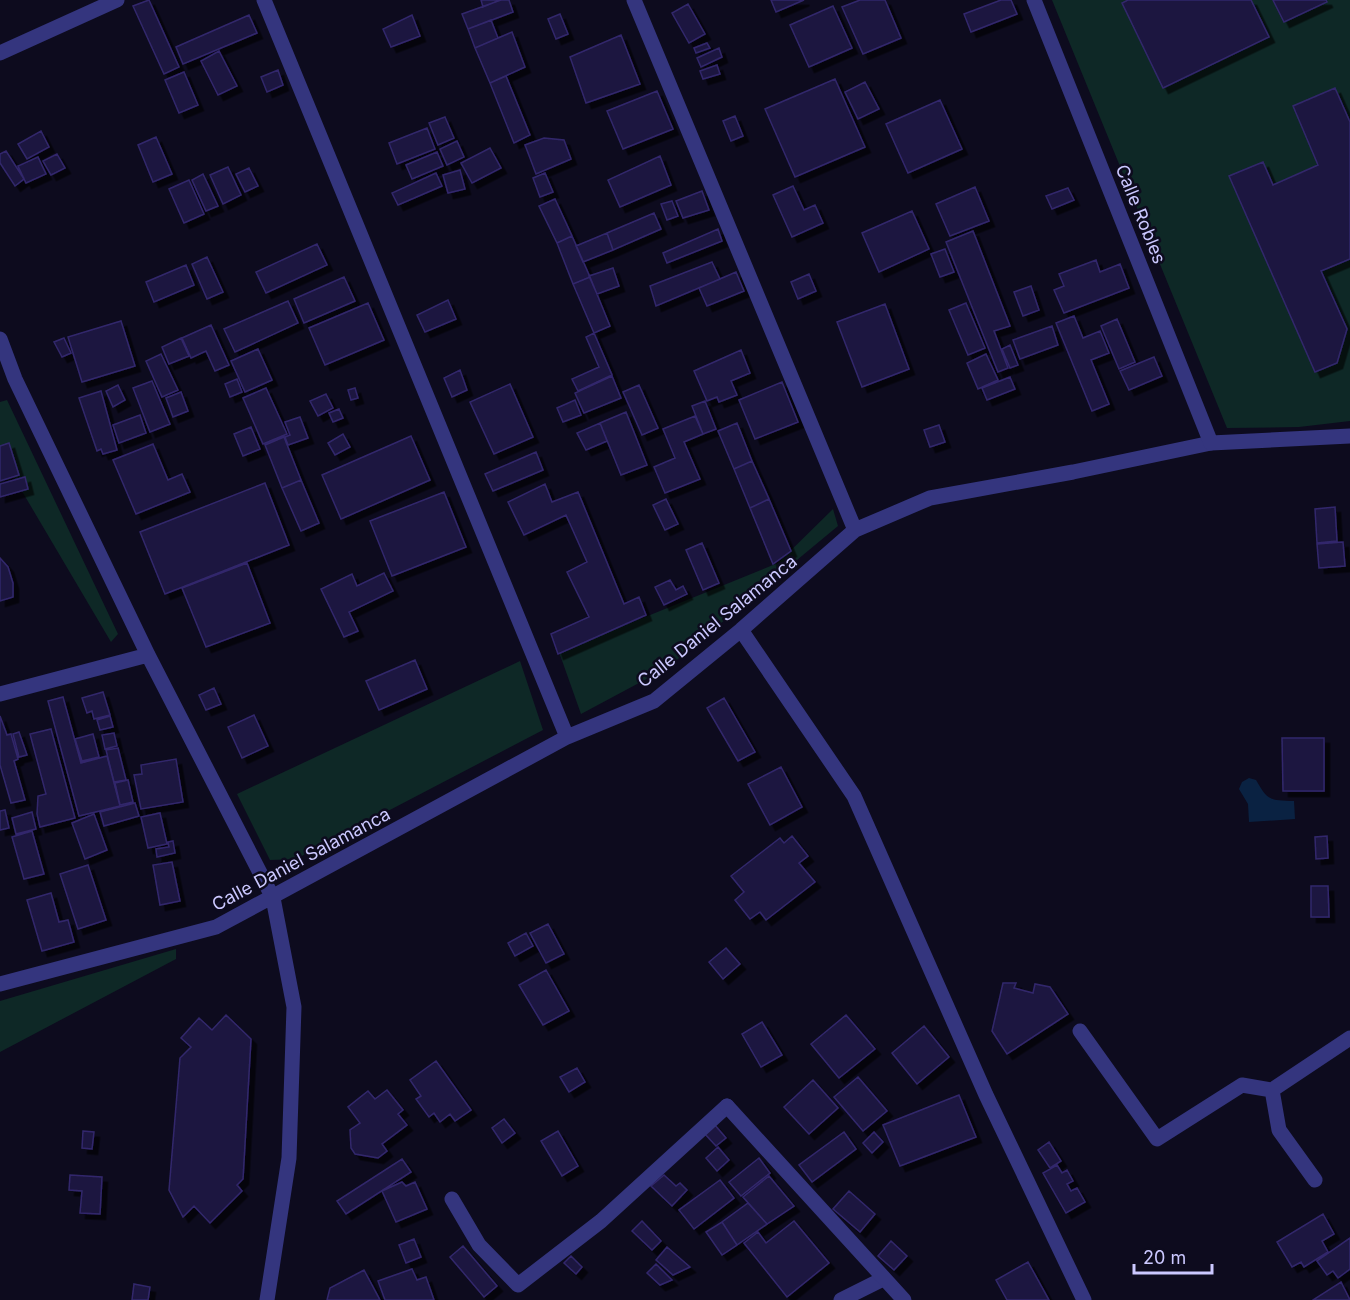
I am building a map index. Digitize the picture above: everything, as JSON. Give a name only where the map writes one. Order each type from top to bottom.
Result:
[{"type":"street","points":[[0,52],[117,0]]},
{"type":"street","points":[[264,0],[567,737]]},
{"type":"street","points":[[634,0],[855,530]]},
{"type":"street","name":"Calle Robles","points":[[1034,0],[1211,443]]},
{"type":"street","points":[[0,339],[8,381],[273,898],[294,1007],[289,1158],[267,1300]]},
{"type":"street","name":"Calle Daniel Salamanca","points":[[0,984],[216,927],[567,737],[654,701],[741,630],[855,530],[930,498],[1073,472],[1211,443],[1350,436]]},
{"type":"street","points":[[741,630],[854,795],[987,1095],[1084,1300]]},
{"type":"street","points":[[0,694],[148,655]]},
{"type":"street","points":[[1080,1031],[1157,1140],[1242,1085],[1272,1090],[1350,1038]]},
{"type":"street","points":[[1272,1090],[1279,1130],[1315,1180]]},
{"type":"street","points":[[452,1199],[479,1245],[518,1285],[601,1221],[727,1106],[904,1300]]},
{"type":"street","points":[[841,1300],[884,1279]]},
{"type":"green space","points":[[1052,0],[1350,0],[1350,421],[1299,427],[1227,428]]},
{"type":"green space","points":[[7,400],[118,634],[111,642],[0,454],[0,402]]},
{"type":"green space","points":[[833,509],[838,526],[667,668],[581,714],[559,652],[778,563]]},
{"type":"green space","points":[[520,661],[543,730],[296,859],[270,860],[237,794]]},
{"type":"green space","points":[[176,949],[176,959],[0,1052],[0,1001]]},
{"type":"water","points":[[1249,778],[1256,780],[1263,792],[1270,798],[1294,801],[1295,819],[1249,822],[1248,804],[1239,789],[1242,782]]},
{"type":"building","points":[[149,0],[179,67],[164,74],[133,6]]},
{"type":"building","points":[[481,0],[500,0],[483,7]]},
{"type":"building","points":[[501,0],[509,0],[513,12],[468,29],[462,14]]},
{"type":"building","points":[[771,0],[804,0],[776,12]]},
{"type":"building","points":[[860,0],[885,0],[901,38],[863,54],[842,7]]},
{"type":"building","points":[[1001,0],[1011,0],[1017,14],[971,32],[964,14]]},
{"type":"building","points":[[1128,0],[1251,0],[1269,37],[1163,88],[1122,3]]},
{"type":"building","points":[[1273,0],[1326,0],[1327,2],[1284,22]]},
{"type":"building","points":[[688,4],[705,34],[689,43],[672,13]]},
{"type":"building","points":[[833,6],[852,48],[809,67],[790,25]]},
{"type":"building","points":[[560,14],[568,34],[556,39],[548,19]]},
{"type":"building","points":[[249,15],[257,33],[183,64],[176,47]]},
{"type":"building","points":[[412,15],[420,36],[391,47],[383,29]]},
{"type":"building","points":[[491,20],[498,38],[475,48],[468,29]]},
{"type":"building","points":[[512,32],[525,67],[490,83],[475,48]]},
{"type":"building","points":[[621,35],[640,84],[586,103],[570,57]]},
{"type":"building","points":[[707,43],[710,48],[696,53],[694,48]]},
{"type":"building","points":[[719,48],[722,57],[701,67],[697,58]]},
{"type":"building","points":[[219,51],[237,86],[218,95],[201,61]]},
{"type":"building","points":[[717,65],[720,74],[703,79],[700,71]]},
{"type":"building","points":[[278,70],[283,85],[267,92],[261,77]]},
{"type":"building","points":[[184,72],[198,105],[179,113],[165,80]]},
{"type":"building","points":[[506,76],[530,135],[514,143],[490,83]]},
{"type":"building","points":[[835,79],[865,147],[795,177],[765,109]]},
{"type":"building","points":[[865,82],[879,109],[858,119],[845,92]]},
{"type":"building","points":[[1335,88],[1350,122],[1350,259],[1321,271],[1347,329],[1337,363],[1315,372],[1229,176],[1263,162],[1273,185],[1318,165],[1293,106]]},
{"type":"building","points":[[657,91],[673,129],[623,149],[607,111]]},
{"type":"building","points":[[940,100],[962,149],[908,173],[886,124]]},
{"type":"building","points":[[735,116],[743,136],[731,141],[723,121]]},
{"type":"building","points":[[445,117],[454,138],[438,145],[429,123]]},
{"type":"building","points":[[427,128],[435,149],[397,164],[389,143]]},
{"type":"building","points":[[41,131],[49,147],[27,159],[18,144]]},
{"type":"building","points":[[156,137],[172,174],[153,182],[138,145]]},
{"type":"building","points":[[544,138],[564,140],[571,159],[536,174],[525,145]]},
{"type":"building","points":[[457,141],[464,157],[447,165],[440,149]]},
{"type":"building","points":[[490,148],[501,168],[472,183],[461,163]]},
{"type":"building","points":[[6,151],[24,179],[15,186],[0,163],[0,154]]},
{"type":"building","points":[[437,152],[443,166],[412,179],[406,165]]},
{"type":"building","points":[[57,154],[65,168],[51,175],[43,161]]},
{"type":"building","points":[[660,156],[671,185],[620,207],[608,180]]},
{"type":"building","points":[[38,157],[46,174],[26,183],[18,166]]},
{"type":"building","points":[[228,167],[241,195],[223,204],[210,175]]},
{"type":"building","points":[[249,168],[258,186],[245,192],[236,174]]},
{"type":"building","points":[[460,170],[465,189],[448,193],[443,175]]},
{"type":"building","points":[[436,173],[442,186],[398,205],[392,193]]},
{"type":"building","points":[[545,173],[553,192],[540,197],[533,178]]},
{"type":"building","points":[[203,174],[218,206],[206,211],[192,180]]},
{"type":"building","points":[[189,180],[204,214],[184,223],[169,189]]},
{"type":"building","points":[[793,186],[804,210],[815,205],[823,223],[792,237],[773,195]]},
{"type":"building","points":[[975,187],[989,221],[950,236],[936,204]]},
{"type":"building","points":[[1068,188],[1074,200],[1052,209],[1046,196]]},
{"type":"building","points":[[702,191],[709,210],[683,218],[676,201]]},
{"type":"building","points":[[555,199],[572,236],[557,243],[539,206]]},
{"type":"building","points":[[672,201],[678,216],[667,220],[661,204]]},
{"type":"building","points":[[912,211],[929,249],[879,272],[862,233]]},
{"type":"building","points":[[654,213],[661,229],[613,250],[607,233]]},
{"type":"building","points":[[718,229],[722,241],[667,263],[663,253]]},
{"type":"building","points":[[973,231],[1010,326],[994,331],[1008,368],[998,372],[946,242]]},
{"type":"building","points":[[607,233],[613,250],[583,262],[576,246]]},
{"type":"building","points":[[572,236],[590,277],[573,284],[557,243]]},
{"type":"building","points":[[317,244],[327,265],[266,293],[256,272]]},
{"type":"building","points":[[945,249],[954,272],[940,277],[931,254]]},
{"type":"building","points":[[207,257],[223,292],[207,299],[192,264]]},
{"type":"building","points":[[1096,260],[1100,272],[1120,264],[1129,288],[1064,313],[1054,290],[1064,286],[1059,274]]},
{"type":"building","points":[[712,262],[720,279],[656,306],[650,286]]},
{"type":"building","points":[[186,265],[194,285],[154,302],[146,282]]},
{"type":"building","points":[[613,268],[619,286],[597,294],[589,276]]},
{"type":"building","points":[[736,272],[744,291],[707,306],[699,288]]},
{"type":"building","points":[[809,274],[816,291],[798,299],[791,282]]},
{"type":"building","points":[[344,277],[355,301],[304,323],[294,299]]},
{"type":"building","points":[[590,277],[610,326],[594,333],[573,284]]},
{"type":"building","points":[[1031,286],[1039,310],[1023,316],[1014,292]]},
{"type":"building","points":[[448,300],[456,319],[425,332],[417,315]]},
{"type":"building","points":[[288,301],[298,323],[235,352],[224,329]]},
{"type":"building","points":[[368,303],[384,340],[325,365],[309,328]]},
{"type":"building","points":[[966,303],[985,348],[968,355],[949,310]]},
{"type":"building","points":[[885,304],[909,369],[862,387],[837,322]]},
{"type":"building","points":[[1074,316],[1083,338],[1100,331],[1109,353],[1091,360],[1109,404],[1092,411],[1056,323]]},
{"type":"building","points":[[1117,319],[1135,362],[1119,369],[1101,326]]},
{"type":"building","points":[[121,321],[135,366],[82,382],[68,337]]},
{"type":"building","points":[[211,325],[229,365],[215,371],[206,351],[191,358],[182,338]]},
{"type":"building","points":[[1052,326],[1058,345],[1020,359],[1013,340]]},
{"type":"building","points":[[594,333],[612,375],[578,391],[572,379],[599,367],[586,337]]},
{"type":"building","points":[[64,338],[71,353],[62,357],[54,342]]},
{"type":"building","points":[[181,338],[189,356],[169,364],[162,347]]},
{"type":"building","points":[[1010,345],[1018,365],[1010,368],[1002,349]]},
{"type":"building","points":[[258,349],[272,380],[245,392],[231,361]]},
{"type":"building","points":[[741,350],[750,373],[731,381],[737,395],[719,402],[717,397],[707,401],[694,371]]},
{"type":"building","points":[[161,354],[178,390],[162,397],[146,361]]},
{"type":"building","points":[[986,354],[998,380],[978,389],[967,363]]},
{"type":"building","points":[[1154,357],[1162,376],[1129,390],[1120,371]]},
{"type":"building","points":[[460,370],[467,390],[452,397],[444,378]]},
{"type":"building","points":[[612,376],[621,398],[584,413],[575,393]]},
{"type":"building","points":[[1010,377],[1015,389],[987,400],[982,388]]},
{"type":"building","points":[[237,379],[242,392],[230,397],[225,384]]},
{"type":"building","points":[[152,381],[170,424],[150,432],[133,388]]},
{"type":"building","points":[[782,382],[798,422],[755,439],[739,400]]},
{"type":"building","points":[[510,384],[533,437],[494,454],[470,402]]},
{"type":"building","points":[[118,385],[125,400],[113,407],[106,391]]},
{"type":"building","points":[[639,385],[658,428],[642,435],[623,392]]},
{"type":"building","points":[[266,388],[287,434],[263,444],[243,398]]},
{"type":"building","points":[[355,388],[358,398],[351,400],[348,390]]},
{"type":"building","points":[[101,391],[117,450],[103,454],[101,449],[97,451],[79,398]]},
{"type":"building","points":[[181,392],[188,411],[173,417],[166,398]]},
{"type":"building","points":[[326,394],[333,408],[318,416],[310,401]]},
{"type":"building","points":[[575,400],[581,415],[563,422],[557,408]]},
{"type":"building","points":[[705,401],[716,429],[703,434],[692,406]]},
{"type":"building","points":[[339,409],[343,418],[333,422],[329,413]]},
{"type":"building","points":[[626,412],[647,465],[621,475],[600,423]]},
{"type":"building","points":[[140,415],[146,433],[119,443],[113,425]]},
{"type":"building","points":[[695,416],[703,434],[684,442],[700,479],[665,493],[654,467],[675,458],[663,429]]},
{"type":"building","points":[[300,417],[308,438],[288,445],[285,437],[290,435],[285,422]]},
{"type":"building","points":[[600,423],[607,441],[586,450],[577,433]]},
{"type":"building","points":[[737,423],[752,461],[734,469],[718,431]]},
{"type":"building","points":[[939,425],[945,442],[930,447],[924,430]]},
{"type":"building","points":[[251,427],[260,449],[243,456],[234,434]]},
{"type":"building","points":[[343,434],[350,447],[335,455],[328,443]]},
{"type":"building","points":[[411,436],[430,480],[341,519],[322,475]]},
{"type":"building","points":[[284,437],[301,480],[282,488],[265,445]]},
{"type":"building","points":[[9,443],[19,475],[0,481],[0,446]]},
{"type":"building","points":[[153,444],[168,480],[182,474],[190,492],[136,514],[113,460]]},
{"type":"building","points":[[536,452],[543,470],[493,491],[485,474]]},
{"type":"building","points":[[752,461],[769,499],[750,508],[734,469]]},
{"type":"building","points":[[25,477],[28,489],[0,497],[0,484]]},
{"type":"building","points":[[301,480],[319,523],[301,531],[282,488]]},
{"type":"building","points":[[265,483],[289,545],[165,594],[140,532]]},
{"type":"building","points":[[545,484],[552,502],[578,492],[624,604],[639,597],[646,615],[558,654],[551,634],[589,617],[567,572],[587,562],[566,515],[524,535],[508,502]]},
{"type":"building","points":[[444,492],[466,547],[392,576],[370,521]]},
{"type":"building","points":[[666,499],[678,524],[665,530],[653,505]]},
{"type":"building","points":[[769,499],[791,551],[773,564],[750,508]]},
{"type":"building","points":[[1335,507],[1337,541],[1317,543],[1315,509]]},
{"type":"building","points":[[1343,542],[1345,566],[1319,568],[1317,544]]},
{"type":"building","points":[[702,543],[719,583],[703,590],[686,550]]},
{"type":"building","points":[[0,558],[8,567],[13,583],[13,597],[0,601]]},
{"type":"building","points":[[247,563],[270,623],[206,647],[182,588]]},
{"type":"building","points":[[384,573],[393,591],[349,612],[358,631],[344,637],[321,589],[352,574],[357,586]]},
{"type":"building","points":[[670,580],[676,590],[683,586],[687,594],[664,605],[655,587]]},
{"type":"building","points":[[415,660],[427,689],[379,710],[366,681]]},
{"type":"building","points":[[214,688],[221,704],[206,710],[199,695]]},
{"type":"building","points":[[103,692],[110,715],[94,719],[92,711],[87,713],[82,698]]},
{"type":"building","points":[[63,697],[81,763],[107,756],[120,806],[79,816],[48,701]]},
{"type":"building","points":[[724,698],[755,752],[738,761],[707,708]]},
{"type":"building","points":[[254,715],[268,746],[242,758],[228,727]]},
{"type":"building","points":[[0,716],[7,735],[11,734],[18,759],[14,761],[25,800],[11,803],[0,765]]},
{"type":"building","points":[[110,716],[113,727],[100,730],[97,720]]},
{"type":"building","points":[[51,729],[75,818],[40,827],[37,814],[38,796],[46,794],[30,734]]},
{"type":"building","points":[[19,732],[27,755],[19,757],[13,734]]},
{"type":"building","points":[[114,733],[117,746],[105,749],[102,735]]},
{"type":"building","points":[[93,734],[99,757],[82,761],[75,739]]},
{"type":"building","points":[[1282,738],[1324,738],[1324,791],[1283,791]]},
{"type":"building","points":[[118,748],[126,780],[114,782],[106,750]]},
{"type":"building","points":[[176,759],[183,802],[141,809],[134,775],[142,774],[141,765]]},
{"type":"building","points":[[781,767],[802,807],[770,825],[748,784]]},
{"type":"building","points":[[128,780],[133,802],[120,805],[115,783]]},
{"type":"building","points":[[135,803],[139,816],[104,826],[100,812]]},
{"type":"building","points":[[5,810],[9,828],[0,830],[0,811]]},
{"type":"building","points":[[32,812],[36,829],[16,834],[12,818]]},
{"type":"building","points":[[160,813],[167,844],[148,848],[141,817]]},
{"type":"building","points":[[94,814],[107,850],[85,859],[72,823]]},
{"type":"building","points":[[32,831],[44,874],[24,879],[12,837]]},
{"type":"building","points":[[792,836],[808,856],[799,863],[815,882],[766,920],[760,912],[750,919],[735,900],[744,892],[731,876],[780,838],[784,843]]},
{"type":"building","points":[[1327,836],[1328,858],[1316,859],[1315,837]]},
{"type":"building","points":[[173,841],[175,853],[157,857],[156,849],[169,847],[168,842]]},
{"type":"building","points":[[172,862],[180,901],[160,905],[153,865]]},
{"type":"building","points":[[88,865],[106,920],[78,929],[60,874]]},
{"type":"building","points":[[1311,886],[1328,886],[1329,917],[1311,917]]},
{"type":"building","points":[[51,893],[59,922],[68,920],[74,942],[42,951],[27,900]]},
{"type":"building","points":[[548,924],[564,954],[546,963],[530,933]]},
{"type":"building","points":[[526,933],[533,946],[515,956],[508,943]]},
{"type":"building","points":[[726,948],[740,964],[723,979],[709,962]]},
{"type":"building","points":[[546,970],[569,1011],[543,1025],[519,985]]},
{"type":"building","points":[[1003,983],[1016,983],[1014,988],[1033,993],[1035,984],[1050,987],[1068,1014],[1007,1054],[992,1031]]},
{"type":"building","points":[[226,1015],[251,1039],[243,1179],[237,1185],[242,1191],[210,1223],[194,1206],[183,1217],[169,1190],[180,1058],[191,1047],[181,1038],[199,1018],[212,1030]]},
{"type":"building","points":[[846,1015],[875,1049],[839,1078],[811,1044]]},
{"type":"building","points":[[762,1022],[782,1055],[761,1067],[742,1034]]},
{"type":"building","points":[[924,1026],[949,1057],[917,1084],[892,1053]]},
{"type":"building","points":[[436,1061],[471,1110],[455,1121],[450,1114],[440,1122],[434,1113],[429,1117],[416,1099],[421,1096],[410,1080]]},
{"type":"building","points":[[577,1068],[585,1082],[569,1092],[560,1077]]},
{"type":"building","points":[[858,1077],[887,1111],[863,1131],[834,1097]]},
{"type":"building","points":[[813,1080],[838,1108],[809,1134],[784,1107]]},
{"type":"building","points":[[387,1090],[403,1110],[398,1114],[407,1125],[382,1144],[387,1151],[378,1158],[355,1154],[351,1148],[350,1130],[360,1123],[348,1107],[368,1091],[375,1099]]},
{"type":"building","points":[[959,1095],[976,1137],[900,1166],[883,1125]]},
{"type":"building","points":[[504,1119],[515,1133],[502,1143],[492,1128]]},
{"type":"building","points":[[714,1124],[726,1138],[716,1146],[704,1133]]},
{"type":"building","points":[[83,1131],[94,1132],[92,1149],[82,1148]]},
{"type":"building","points":[[558,1131],[578,1166],[562,1176],[541,1141]]},
{"type":"building","points":[[844,1132],[856,1149],[812,1182],[799,1165]]},
{"type":"building","points":[[874,1132],[883,1142],[872,1153],[863,1143]]},
{"type":"building","points":[[1049,1142],[1061,1161],[1050,1168],[1038,1150]]},
{"type":"building","points":[[718,1147],[729,1160],[717,1171],[706,1158]]},
{"type":"building","points":[[759,1158],[770,1173],[741,1196],[729,1182]]},
{"type":"building","points":[[402,1159],[411,1172],[346,1214],[337,1201]]},
{"type":"building","points":[[1057,1165],[1062,1173],[1067,1170],[1073,1181],[1067,1184],[1071,1191],[1077,1188],[1085,1202],[1066,1213],[1043,1173]]},
{"type":"building","points":[[70,1175],[102,1177],[100,1214],[80,1213],[82,1191],[69,1190]]},
{"type":"building","points":[[664,1175],[676,1186],[680,1183],[687,1190],[672,1206],[651,1186]]},
{"type":"building","points":[[769,1176],[794,1206],[767,1224],[743,1197]]},
{"type":"building","points":[[720,1180],[734,1198],[694,1229],[679,1210]]},
{"type":"building","points":[[402,1182],[406,1186],[415,1182],[427,1209],[396,1222],[382,1191]]},
{"type":"building","points":[[849,1191],[875,1214],[860,1232],[833,1209]]},
{"type":"building","points":[[748,1203],[767,1224],[737,1245],[722,1222]]},
{"type":"building","points":[[1323,1214],[1334,1234],[1322,1241],[1328,1252],[1304,1267],[1301,1262],[1292,1267],[1277,1242]]},
{"type":"building","points":[[642,1221],[661,1241],[652,1250],[632,1231]]},
{"type":"building","points":[[794,1221],[829,1263],[787,1297],[744,1243],[758,1232],[766,1243]]},
{"type":"building","points":[[722,1222],[737,1245],[722,1255],[706,1232]]},
{"type":"building","points":[[1350,1238],[1350,1269],[1338,1278],[1333,1271],[1327,1275],[1317,1261]]},
{"type":"building","points":[[414,1239],[421,1257],[406,1263],[399,1245]]},
{"type":"building","points":[[891,1241],[907,1256],[894,1270],[878,1256]]},
{"type":"building","points":[[463,1246],[497,1286],[484,1297],[450,1257]]},
{"type":"building","points":[[667,1247],[690,1267],[673,1275],[656,1260]]},
{"type":"building","points":[[571,1256],[582,1267],[576,1274],[564,1263]]},
{"type":"building","points":[[1028,1262],[1049,1300],[1007,1300],[996,1280]]},
{"type":"building","points":[[656,1264],[672,1280],[660,1285],[647,1273]]},
{"type":"building","points":[[412,1269],[417,1280],[426,1277],[434,1300],[385,1300],[378,1281]]},
{"type":"building","points":[[364,1270],[380,1300],[327,1300],[330,1288]]},
{"type":"building","points":[[1341,1282],[1350,1300],[1313,1300]]},
{"type":"building","points":[[134,1284],[150,1287],[148,1300],[132,1300]]}]
